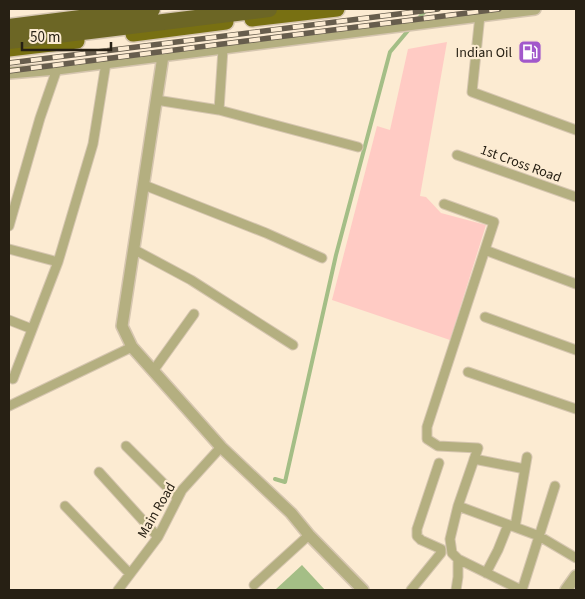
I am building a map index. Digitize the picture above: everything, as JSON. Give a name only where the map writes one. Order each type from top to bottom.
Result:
[{"type":"highway","points":[[9,20],[97,9]]},
{"type":"highway","points":[[9,27],[152,9]]},
{"type":"highway","points":[[9,41],[268,9]]},
{"type":"highway","points":[[9,49],[337,9]]},
{"type":"street","points":[[9,74],[535,9]]},
{"type":"street","points":[[480,15],[472,92],[576,130]]},
{"type":"street","points":[[219,110],[223,48]]},
{"type":"street","points":[[163,56],[122,326],[132,347],[221,447],[291,513],[309,535],[363,590]]},
{"type":"street","points":[[13,379],[58,262],[93,144],[106,63]]},
{"type":"street","points":[[9,226],[13,197],[56,69]]},
{"type":"street","points":[[156,100],[219,110],[358,147]]},
{"type":"street","name":"1st Cross Road","points":[[457,155],[576,197]]},
{"type":"street","points":[[144,185],[266,233],[322,258]]},
{"type":"street","points":[[444,204],[494,222],[427,427],[427,439],[438,446],[478,448],[458,506],[450,539],[452,553],[458,559],[521,590],[555,486]]},
{"type":"street","points":[[9,249],[58,262]]},
{"type":"street","points":[[135,250],[191,280],[293,345]]},
{"type":"street","points":[[485,250],[576,284]]},
{"type":"street","points":[[153,371],[194,314]]},
{"type":"street","points":[[485,317],[576,350]]},
{"type":"street","points":[[9,320],[32,330]]},
{"type":"street","points":[[9,406],[132,347]]},
{"type":"street","points":[[468,372],[576,410]]},
{"type":"street","points":[[126,446],[178,498]]},
{"type":"street","name":"Main Road","points":[[118,590],[158,537],[182,490],[221,447]]},
{"type":"street","points":[[486,573],[511,526],[527,456]]},
{"type":"street","points":[[474,459],[525,469]]},
{"type":"street","points":[[411,590],[442,553],[441,549],[421,540],[417,536],[417,529],[439,463]]},
{"type":"street","points":[[99,472],[158,537]]},
{"type":"street","points":[[65,506],[130,574]]},
{"type":"street","points":[[458,506],[539,536],[576,558]]},
{"type":"street","points":[[254,585],[309,535]]},
{"type":"street","points":[[456,590],[458,559]]},
{"type":"street","points":[[566,590],[576,576]]},
{"type":"shaded area","points":[[447,42],[420,196],[426,197],[441,213],[486,225],[450,340],[332,300],[377,126],[390,130],[408,49]]},
{"type":"shaded area","points":[[302,565],[325,590],[275,590]]},
{"type":"waterway","points":[[417,20],[427,9]]},
{"type":"waterway","points":[[275,479],[285,482],[336,255],[390,52],[411,27]]},
{"type":"railway","points":[[9,63],[438,9]]},
{"type":"railway","points":[[9,71],[499,9]]},
{"type":"place","name":"Indian Oil","points":[[530,52]]}]
